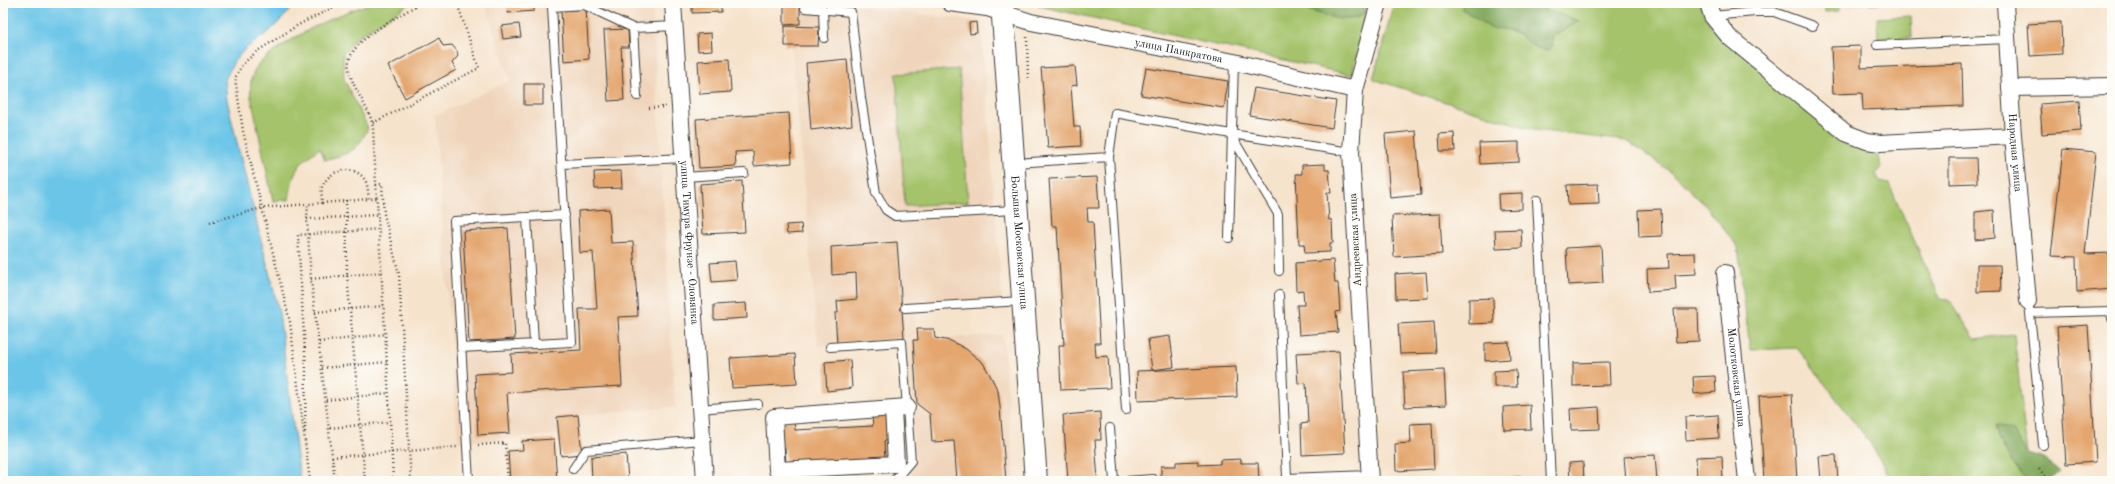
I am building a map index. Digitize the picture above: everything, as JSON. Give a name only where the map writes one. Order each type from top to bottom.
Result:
[{"type":"main road","name":"Большая Московская улица","points":[[1002,8],[1036,481]]},
{"type":"street","name":"улица Тимура Фрунзе - Оловянка","points":[[673,3],[705,481]]},
{"type":"street","name":"улица Панкратова","points":[[950,3],[986,8],[1002,8],[1030,22],[1234,62],[1355,90]]},
{"type":"street","name":"Андреевская улица","points":[[1370,478],[1351,152],[1355,90],[1380,3]]},
{"type":"street","name":"Народная улица","points":[[2005,3],[2013,136],[2029,307]]},
{"type":"street","points":[[1710,9],[1729,37],[1846,133],[1867,141],[1880,143],[2013,136]]},
{"type":"street","points":[[2010,88],[2112,86]]},
{"type":"street","name":"Молотковская улица","points":[[1725,274],[1747,481]]},
{"type":"street","points":[[900,408],[896,464],[776,470],[774,417],[900,408]]},
{"type":"lane","points":[[461,348],[572,342],[552,7],[584,5],[633,28],[675,26]]},
{"type":"lane","points":[[805,8],[851,12],[861,98],[876,193],[886,210],[895,216],[1016,210]]},
{"type":"lane","points":[[823,9],[824,38]]},
{"type":"lane","points":[[1710,9],[1774,12],[1813,26]]},
{"type":"lane","points":[[633,28],[637,96]]},
{"type":"lane","points":[[1877,45],[2008,39]]},
{"type":"lane","points":[[1229,238],[1234,62]]},
{"type":"lane","points":[[1126,410],[1109,157],[1115,113],[1231,134],[1351,152]]},
{"type":"lane","points":[[1231,134],[1278,214],[1279,272]]},
{"type":"lane","points":[[1013,163],[1109,157]]},
{"type":"lane","points":[[562,164],[684,158]]},
{"type":"lane","points":[[685,177],[744,173]]},
{"type":"lane","points":[[1537,200],[1551,481]]},
{"type":"lane","points":[[469,481],[454,221],[565,215]]},
{"type":"lane","points":[[527,217],[534,344]]},
{"type":"lane","points":[[1279,295],[1287,478],[1370,478]]},
{"type":"lane","points":[[905,308],[1023,301]]},
{"type":"lane","points":[[2043,445],[2029,307],[2111,311],[2112,319]]},
{"type":"lane","points":[[830,347],[902,342],[900,408],[911,461],[894,481]]},
{"type":"lane","points":[[700,409],[758,404]]},
{"type":"lane","points":[[1110,428],[1114,481]]},
{"type":"lane","points":[[573,469],[586,450],[702,440]]},
{"type":"lane","points":[[1126,481],[1153,479],[1153,481]]},
{"type":"path","points":[[310,481],[290,322],[243,131],[235,78],[242,65],[256,52],[298,24],[342,3]]},
{"type":"path","points":[[393,481],[383,272],[373,123],[353,81],[349,62],[355,48],[375,32],[420,3]]},
{"type":"path","points":[[373,123],[478,68],[457,3]]},
{"type":"path","points":[[322,203],[322,188],[326,179],[336,172],[347,169],[359,174],[365,181],[368,199]]},
{"type":"path","points":[[376,185],[382,184],[384,214],[399,274],[411,481]]},
{"type":"path","points":[[210,222],[262,208],[377,198]]},
{"type":"path","points":[[346,200],[347,275],[366,481]]},
{"type":"path","points":[[308,204],[307,219],[311,279],[330,428],[335,481]]},
{"type":"path","points":[[307,219],[347,215],[378,215]]},
{"type":"path","points":[[305,443],[306,369],[298,235],[379,229]]},
{"type":"path","points":[[311,279],[383,272]]},
{"type":"path","points":[[315,312],[384,306]]},
{"type":"path","points":[[319,342],[386,334]]},
{"type":"path","points":[[322,368],[387,362]]},
{"type":"path","points":[[326,400],[388,393]]},
{"type":"path","points":[[330,428],[390,422]]},
{"type":"path","points":[[332,457],[505,443],[508,481]]},
{"type":"path","points":[[2039,469],[2050,481]]},
{"type":"shaded area","points":[[485,3],[652,3],[675,407],[557,417],[559,435],[458,442],[435,116],[510,80]]},
{"type":"shaded area","points":[[788,3],[828,3],[981,21],[1002,299],[914,304],[916,338],[818,346]]},
{"type":"shaded area","points":[[1003,335],[1014,481],[898,481],[915,462],[904,340]]},
{"type":"green space","points":[[372,3],[411,3],[357,37],[343,54],[344,79],[368,128],[364,136],[352,150],[325,160],[320,148],[301,164],[294,175],[289,200],[273,201],[251,97],[251,82],[254,72],[258,65],[266,57],[301,34],[335,17]]},
{"type":"green space","points":[[1036,3],[1292,3],[1315,10],[1357,18],[1366,11],[1352,75],[1039,6]]},
{"type":"green space","points":[[1292,3],[1369,3],[1364,13],[1356,18],[1346,19],[1323,15]]},
{"type":"green space","points":[[1394,3],[1464,3],[1462,9],[1525,38],[1536,49],[1552,46],[1553,34],[1563,31],[1579,21],[1524,3],[1567,3],[1580,6],[1576,3],[1699,3],[1710,25],[1840,138],[1852,147],[1876,150],[1881,167],[1876,174],[1880,182],[1889,184],[1940,298],[1949,299],[1975,339],[2014,334],[2027,454],[2011,430],[2015,467],[2028,481],[1892,481],[1869,441],[1797,348],[1750,350],[1738,247],[1704,204],[1671,172],[1627,141],[1534,130],[1373,79]]},
{"type":"green space","points":[[1464,3],[1524,3],[1579,21],[1563,31],[1553,34],[1552,46],[1547,51],[1533,45],[1510,30],[1492,29],[1462,9]]},
{"type":"green space","points":[[1825,3],[1884,3],[1839,4],[1839,11],[1825,12]]},
{"type":"green space","points":[[1911,16],[1912,38],[1878,39],[1877,18]]},
{"type":"green space","points":[[959,69],[968,202],[905,206],[896,74]]},
{"type":"green space","points":[[1996,425],[2011,430],[2027,453],[2041,457],[2059,472],[2048,481],[2028,481],[2017,469],[2004,448]]},
{"type":"water","points":[[3,3],[294,3],[288,13],[270,31],[246,48],[234,61],[225,80],[227,100],[279,312],[300,481],[3,481]]},
{"type":"building","points":[[507,3],[534,3],[534,11],[508,13]]},
{"type":"building","points":[[692,3],[721,3],[721,12],[692,13]]},
{"type":"building","points":[[784,4],[800,4],[800,24],[784,25]]},
{"type":"building","points":[[586,9],[589,59],[564,61],[561,11]]},
{"type":"building","points":[[976,22],[977,33],[970,34],[969,23]]},
{"type":"building","points":[[2061,22],[2062,54],[2030,56],[2028,24]]},
{"type":"building","points":[[519,24],[521,37],[503,39],[501,26]]},
{"type":"building","points":[[785,26],[819,27],[818,46],[785,46]]},
{"type":"building","points":[[628,29],[629,47],[621,47],[624,100],[608,101],[604,30]]},
{"type":"building","points":[[711,33],[712,50],[698,51],[697,34]]},
{"type":"building","points":[[439,38],[443,46],[452,45],[457,51],[458,56],[452,63],[456,70],[405,98],[388,66]]},
{"type":"building","points":[[1861,46],[1861,68],[1962,64],[1963,106],[1863,110],[1862,93],[1833,94],[1831,47]]},
{"type":"building","points":[[729,59],[731,92],[700,94],[698,61]]},
{"type":"building","points":[[847,59],[852,125],[811,130],[806,63]]},
{"type":"building","points":[[1075,66],[1077,85],[1071,86],[1074,127],[1080,127],[1081,146],[1048,148],[1041,68]]},
{"type":"building","points":[[1146,68],[1228,81],[1224,108],[1141,95]]},
{"type":"building","points":[[524,84],[543,84],[543,105],[524,105]]},
{"type":"building","points":[[1254,88],[1336,101],[1332,128],[1249,115]]},
{"type":"building","points":[[2079,101],[2081,131],[2042,134],[2040,104]]},
{"type":"building","points":[[789,113],[792,163],[754,166],[753,151],[735,152],[736,166],[699,168],[696,119]]},
{"type":"building","points":[[1416,131],[1421,195],[1390,198],[1385,134]]},
{"type":"building","points":[[1454,133],[1455,151],[1440,151],[1439,134]]},
{"type":"building","points":[[1519,142],[1519,162],[1480,164],[1479,143]]},
{"type":"building","points":[[2063,149],[2096,152],[2085,254],[2112,253],[2112,289],[2077,292],[2076,257],[2051,256]]},
{"type":"building","points":[[1949,158],[1976,158],[1977,183],[1949,184]]},
{"type":"building","points":[[1325,164],[1325,170],[1329,170],[1331,193],[1327,193],[1329,220],[1332,220],[1333,243],[1330,243],[1330,252],[1305,253],[1304,244],[1299,244],[1296,174],[1302,174],[1302,165]]},
{"type":"building","points":[[621,171],[622,188],[595,189],[594,172]]},
{"type":"building","points":[[1097,177],[1099,208],[1087,208],[1088,222],[1093,222],[1100,343],[1095,343],[1096,357],[1108,356],[1110,388],[1061,390],[1059,345],[1064,345],[1057,226],[1052,226],[1049,179]]},
{"type":"building","points":[[742,181],[745,232],[703,234],[700,184]]},
{"type":"building","points":[[1598,184],[1599,204],[1568,205],[1567,185]]},
{"type":"building","points":[[1522,193],[1522,209],[1499,210],[1498,194]]},
{"type":"building","points":[[609,209],[611,243],[633,242],[638,316],[618,317],[622,386],[507,393],[510,433],[478,435],[475,374],[512,372],[511,354],[581,350],[579,309],[597,309],[593,252],[580,253],[578,211]]},
{"type":"building","points":[[1661,209],[1662,236],[1639,237],[1638,210]]},
{"type":"building","points":[[1994,210],[1995,238],[1975,240],[1975,212]]},
{"type":"building","points":[[1440,214],[1442,254],[1394,257],[1392,216]]},
{"type":"building","points":[[801,224],[802,233],[787,234],[786,225]]},
{"type":"building","points":[[508,228],[515,339],[469,342],[463,231]]},
{"type":"building","points":[[1521,229],[1522,248],[1496,249],[1495,230]]},
{"type":"building","points":[[897,242],[904,338],[837,343],[835,313],[838,313],[837,301],[857,299],[856,273],[832,275],[831,247]]},
{"type":"building","points":[[1601,246],[1603,283],[1568,285],[1566,248]]},
{"type":"building","points":[[1695,253],[1696,274],[1675,275],[1676,290],[1648,292],[1647,269],[1669,268],[1668,254]]},
{"type":"building","points":[[1333,260],[1335,283],[1338,283],[1340,311],[1336,312],[1338,332],[1299,335],[1297,305],[1304,305],[1303,290],[1296,291],[1295,263]]},
{"type":"building","points":[[735,261],[737,280],[712,282],[710,263]]},
{"type":"building","points":[[1977,265],[2000,265],[2001,291],[1977,292]]},
{"type":"building","points":[[1426,272],[1428,298],[1396,299],[1395,274]]},
{"type":"building","points":[[1493,298],[1494,323],[1469,324],[1469,299]]},
{"type":"building","points":[[746,303],[747,318],[714,320],[714,305]]},
{"type":"building","points":[[1674,309],[1698,309],[1699,341],[1676,342]]},
{"type":"building","points":[[1434,322],[1436,353],[1400,354],[1398,324]]},
{"type":"building","points":[[2088,325],[2096,462],[2066,464],[2057,327]]},
{"type":"building","points":[[917,329],[934,329],[935,338],[951,341],[966,349],[983,363],[998,391],[1006,481],[957,481],[954,441],[932,442],[930,414],[917,404],[913,340],[918,340]]},
{"type":"building","points":[[1170,336],[1174,367],[1152,370],[1148,339]]},
{"type":"building","points":[[1509,342],[1510,359],[1485,361],[1485,343]]},
{"type":"building","points":[[1339,351],[1345,453],[1302,455],[1301,424],[1308,423],[1306,383],[1298,384],[1296,353]]},
{"type":"building","points":[[795,354],[797,384],[732,388],[730,358]]},
{"type":"building","points":[[850,360],[852,388],[827,391],[825,362]]},
{"type":"building","points":[[1609,362],[1610,385],[1573,386],[1573,363]]},
{"type":"building","points":[[1236,367],[1237,397],[1138,401],[1137,371]]},
{"type":"building","points":[[1444,370],[1446,405],[1405,407],[1403,372]]},
{"type":"building","points":[[1516,370],[1517,387],[1494,387],[1494,371]]},
{"type":"building","points":[[1715,376],[1716,392],[1694,394],[1693,377]]},
{"type":"building","points":[[1792,394],[1797,481],[1764,481],[1759,396]]},
{"type":"building","points":[[1530,405],[1531,429],[1504,430],[1503,407]]},
{"type":"building","points":[[1599,407],[1600,429],[1571,430],[1570,409]]},
{"type":"building","points":[[1100,412],[1101,440],[1095,440],[1098,481],[1068,481],[1063,415]]},
{"type":"building","points":[[578,415],[582,454],[561,456],[557,417]]},
{"type":"building","points":[[888,415],[889,441],[884,441],[885,460],[786,465],[785,448],[780,448],[778,421],[794,420],[795,430],[873,426],[872,416]]},
{"type":"building","points":[[1718,415],[1719,438],[1686,440],[1685,417]]},
{"type":"building","points":[[1432,423],[1434,469],[1396,471],[1395,444],[1411,443],[1410,424]]},
{"type":"building","points":[[554,439],[557,481],[510,481],[508,451],[523,450],[522,441]]},
{"type":"building","points":[[626,454],[628,481],[592,481],[591,457]]},
{"type":"building","points":[[1655,455],[1657,481],[1626,481],[1624,457]]},
{"type":"building","points":[[1836,455],[1838,481],[1821,481],[1819,456]]},
{"type":"building","points":[[1722,456],[1723,481],[1697,481],[1696,457]]},
{"type":"building","points":[[1241,459],[1241,463],[1258,463],[1259,481],[1161,481],[1161,466],[1176,466],[1176,462],[1198,461],[1198,465],[1220,464],[1220,460]]},
{"type":"building","points":[[1583,462],[1584,481],[1570,481],[1569,463]]},
{"type":"building","points":[[1521,477],[1521,481],[1497,481],[1497,478]]}]
